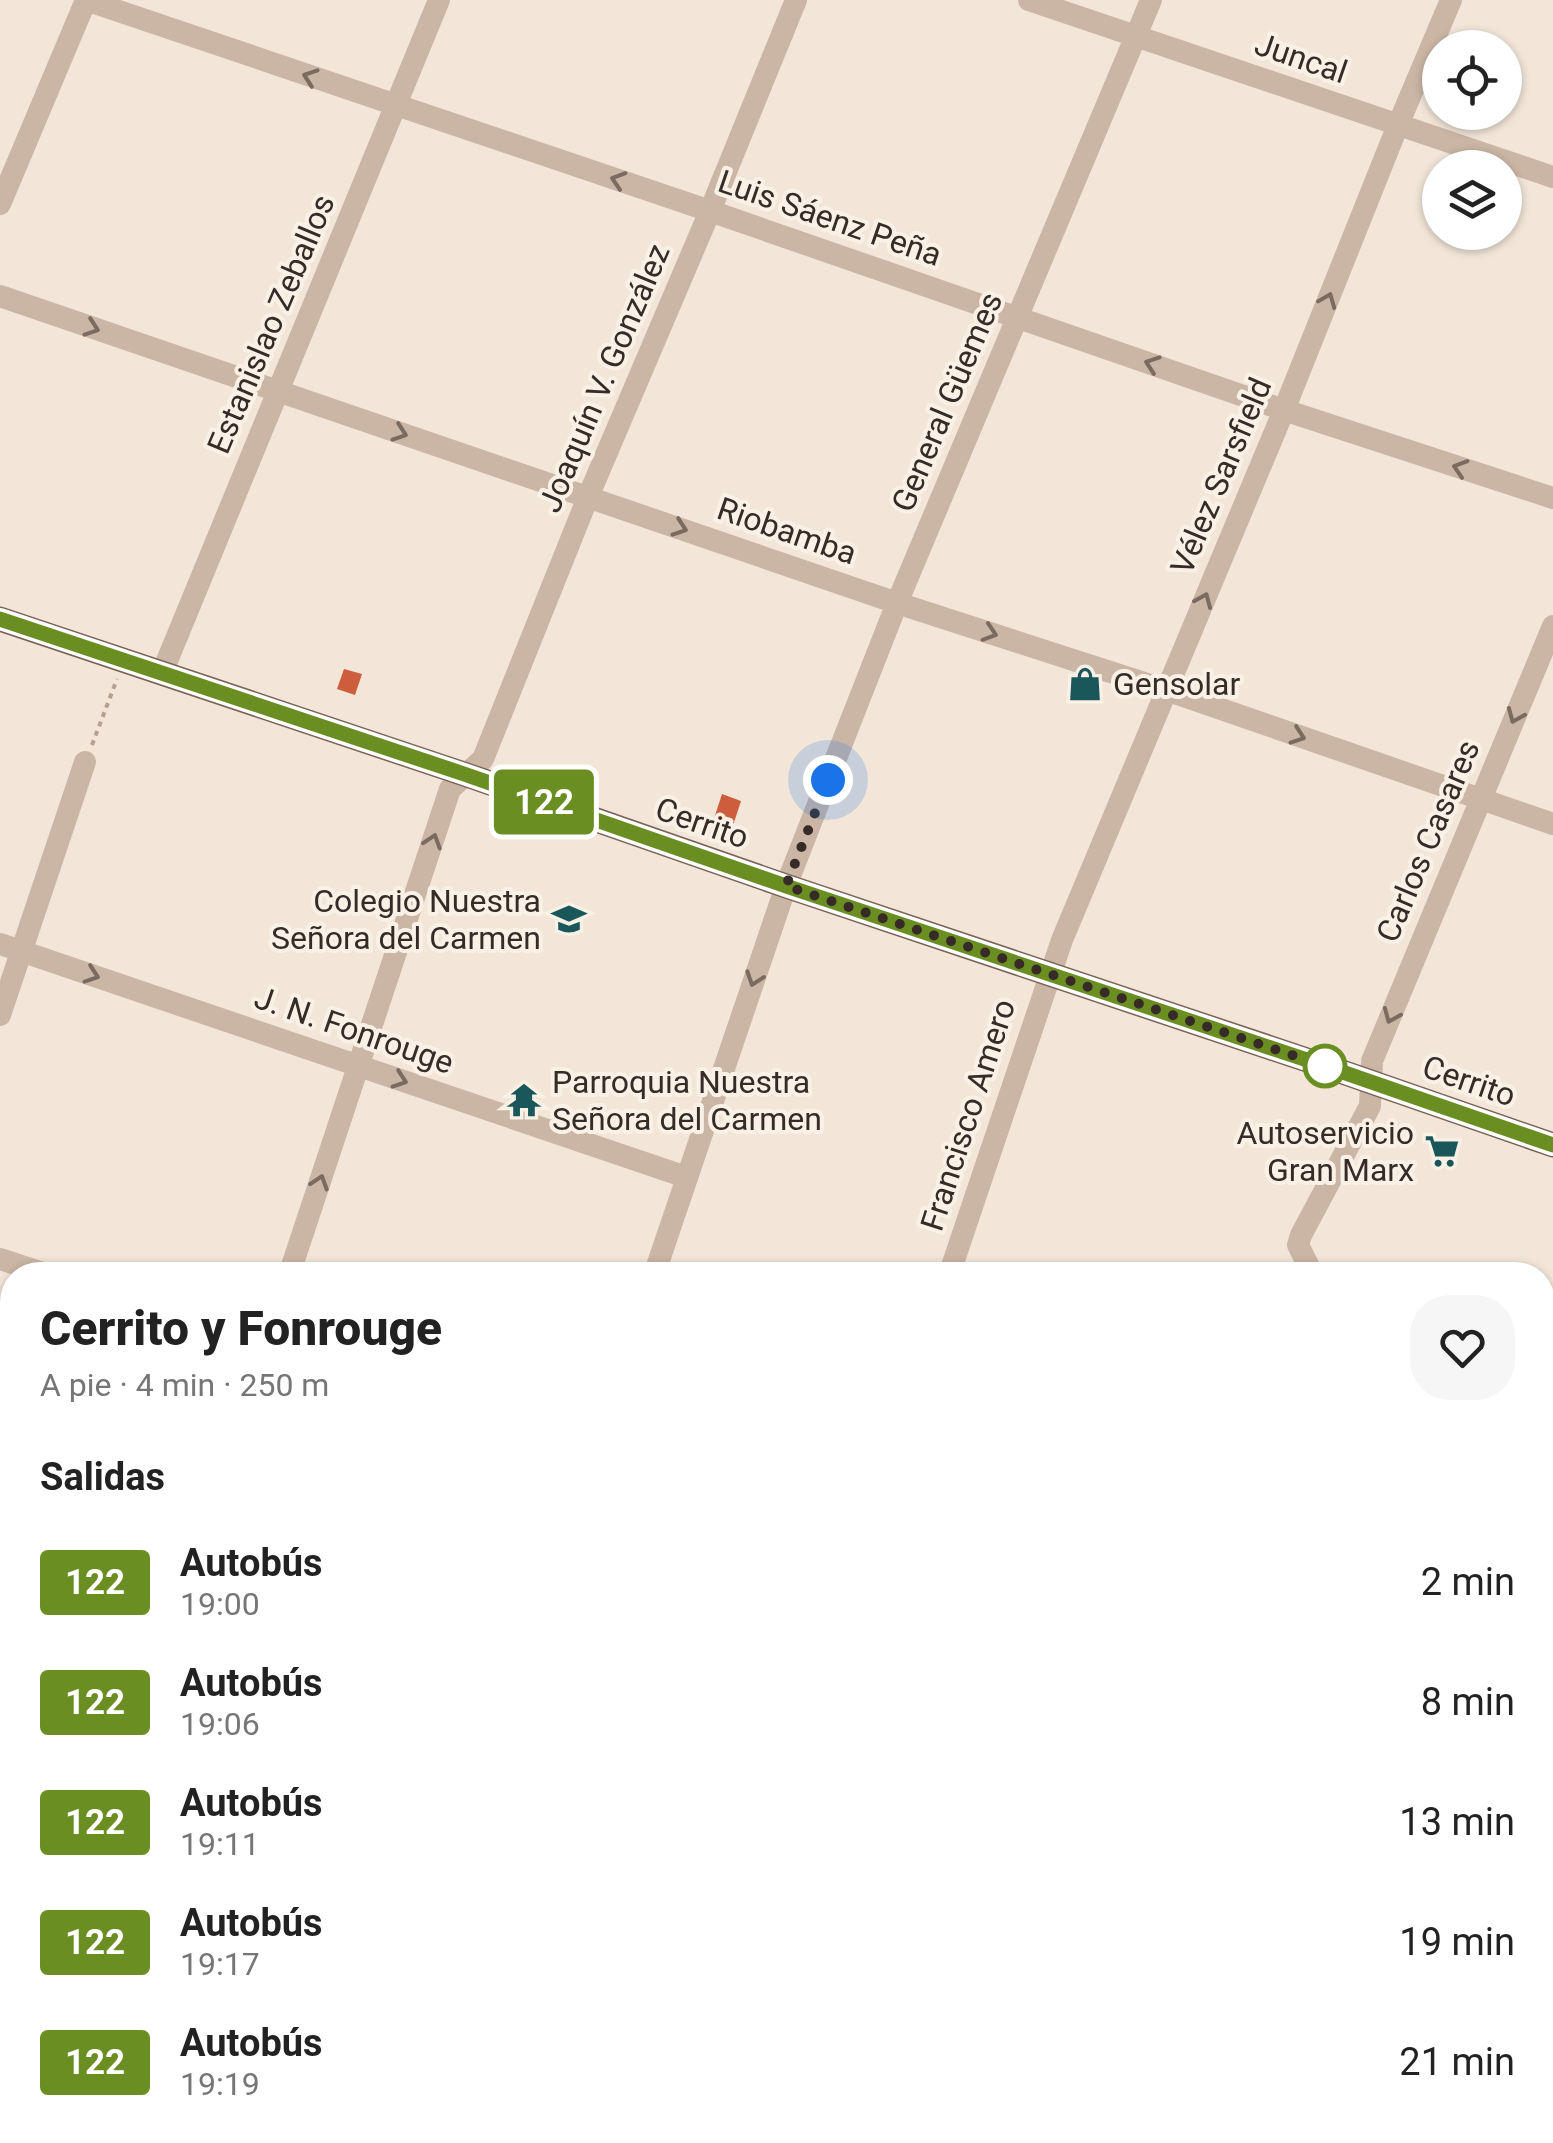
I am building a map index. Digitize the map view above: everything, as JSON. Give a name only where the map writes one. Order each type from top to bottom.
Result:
[{"type":"main road","name":"Cerrito","points":[[0,619],[1553,1145]]},
{"type":"street","name":"Luis Sáenz Peña","points":[[86,0],[1284,410],[1553,498]]},
{"type":"street","points":[[0,204],[86,0]]},
{"type":"street","name":"Estanislao Zeballos","points":[[162,673],[440,0]]},
{"type":"street","name":"Joaquín V. González","points":[[293,1262],[450,789],[482,759],[796,0]]},
{"type":"street","name":"Juncal","points":[[1029,0],[1553,177]]},
{"type":"street","name":"General Güemes","points":[[658,1262],[786,886],[897,603],[1151,0]]},
{"type":"street","name":"Vélez Sarsfield","points":[[1048,976],[1451,0]]},
{"type":"street","name":"Riobamba","points":[[0,296],[1553,824]]},
{"type":"street","name":"Carlos Casares","points":[[1307,1262],[1298,1244],[1300,1234],[1370,1106],[1372,1060],[1553,626]]},
{"type":"street","points":[[0,1015],[11,947],[85,762]]},
{"type":"street","name":"J. N. Fonrouge","points":[[11,947],[686,1177]]},
{"type":"street","name":"Francisco Amero","points":[[953,1262],[1048,976]]},
{"type":"path","points":[[85,762],[124,660]]},
{"type":"building","points":[[344,669],[362,674],[355,695],[337,689]]},
{"type":"building","points":[[722,794],[741,801],[727,844],[708,837]]},
{"type":"bus line","name":"122","points":[[0,619],[1553,1145]]},
{"type":"place","name":"Gensolar","points":[[1085,684]]},
{"type":"place","name":"Colegio Nuestra Señora del Carmen","points":[[569,919]]},
{"type":"place","name":"Parroquia Nuestra Señora del Carmen","points":[[524,1100]]},
{"type":"place","name":"Autoservicio Gran Marx","points":[[1442,1151]]},
{"type":"route","points":[[828,780],[786,886],[1325,1066]]}]
